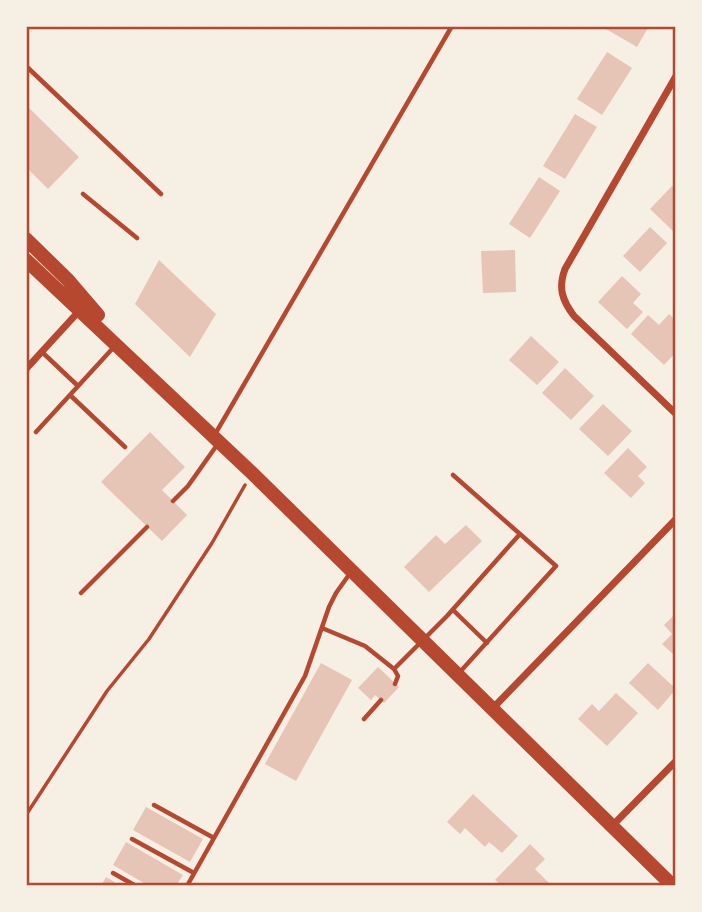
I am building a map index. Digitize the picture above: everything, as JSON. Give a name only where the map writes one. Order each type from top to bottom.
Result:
[{"type":"main road","points":[[26,239],[68,280],[84,307],[117,344],[673,886]]},
{"type":"main road","points":[[26,260],[84,307],[171,396]]},
{"type":"street","points":[[675,413],[574,316],[565,304],[561,281],[565,269],[676,76]]},
{"type":"street","points":[[26,369],[84,307]]},
{"type":"street","points":[[492,709],[676,519]]},
{"type":"street","points":[[612,826],[676,761]]},
{"type":"lane","points":[[173,501],[188,486],[216,439],[453,26]]},
{"type":"lane","points":[[26,66],[161,194]]},
{"type":"lane","points":[[83,194],[137,238]]},
{"type":"lane","points":[[36,432],[117,344]]},
{"type":"lane","points":[[42,352],[78,386]]},
{"type":"lane","points":[[70,395],[125,447]]},
{"type":"lane","points":[[453,475],[556,566],[457,675]]},
{"type":"lane","points":[[82,593],[147,527]]},
{"type":"lane","points":[[394,669],[453,610],[520,534]]},
{"type":"lane","points":[[187,886],[305,676],[336,593],[352,571]]},
{"type":"lane","points":[[453,610],[487,643]]},
{"type":"lane","points":[[323,628],[365,646],[394,669],[397,676],[395,684]]},
{"type":"lane","points":[[365,719],[381,700]]},
{"type":"lane","points":[[154,805],[214,838]]},
{"type":"lane","points":[[132,839],[194,873]]},
{"type":"lane","points":[[113,873],[136,886]]},
{"type":"path","points":[[26,815],[107,691],[149,639],[212,543],[252,473]]},
{"type":"building","points":[[608,26],[649,26],[637,47],[606,29]]},
{"type":"building","points":[[607,52],[632,68],[602,115],[577,99]]},
{"type":"building","points":[[26,105],[79,157],[48,189],[26,167]]},
{"type":"building","points":[[575,114],[597,127],[565,179],[543,166]]},
{"type":"building","points":[[539,177],[560,191],[530,238],[509,224]]},
{"type":"building","points":[[672,186],[676,189],[676,228],[673,231],[650,209]]},
{"type":"building","points":[[650,227],[667,243],[640,272],[623,256]]},
{"type":"building","points":[[515,250],[516,292],[483,293],[481,251]]},
{"type":"building","points":[[159,260],[216,314],[190,357],[135,304]]},
{"type":"building","points":[[622,276],[641,294],[633,303],[643,312],[627,329],[598,302]]},
{"type":"building","points":[[669,314],[676,320],[676,352],[664,365],[631,334],[648,315],[659,325]]},
{"type":"building","points":[[531,336],[559,362],[537,385],[509,360]]},
{"type":"building","points":[[565,368],[594,396],[571,420],[542,393]]},
{"type":"building","points":[[603,404],[632,431],[608,456],[579,429]]},
{"type":"building","points":[[150,432],[185,467],[162,490],[187,515],[162,541],[101,482]]},
{"type":"building","points":[[628,448],[647,467],[638,476],[645,483],[631,498],[604,473]]},
{"type":"building","points":[[466,525],[482,541],[429,592],[404,567],[436,535],[445,544]]},
{"type":"building","points":[[676,613],[676,657],[662,644],[672,634],[664,625]]},
{"type":"building","points":[[321,663],[352,680],[296,781],[265,764]]},
{"type":"building","points":[[648,663],[676,689],[658,710],[629,683]]},
{"type":"building","points":[[378,667],[399,687],[384,703],[375,695],[371,700],[358,688]]},
{"type":"building","points":[[616,693],[638,713],[607,746],[578,719],[592,704],[599,711]]},
{"type":"building","points":[[473,794],[518,836],[502,853],[489,842],[485,847],[465,828],[460,834],[447,822]]},
{"type":"building","points":[[146,807],[203,839],[190,862],[133,830]]},
{"type":"building","points":[[126,842],[183,875],[176,886],[149,886],[113,865]]},
{"type":"building","points":[[530,844],[545,859],[535,869],[552,886],[502,886],[495,880]]},
{"type":"building","points":[[106,877],[121,886],[101,886]]}]
